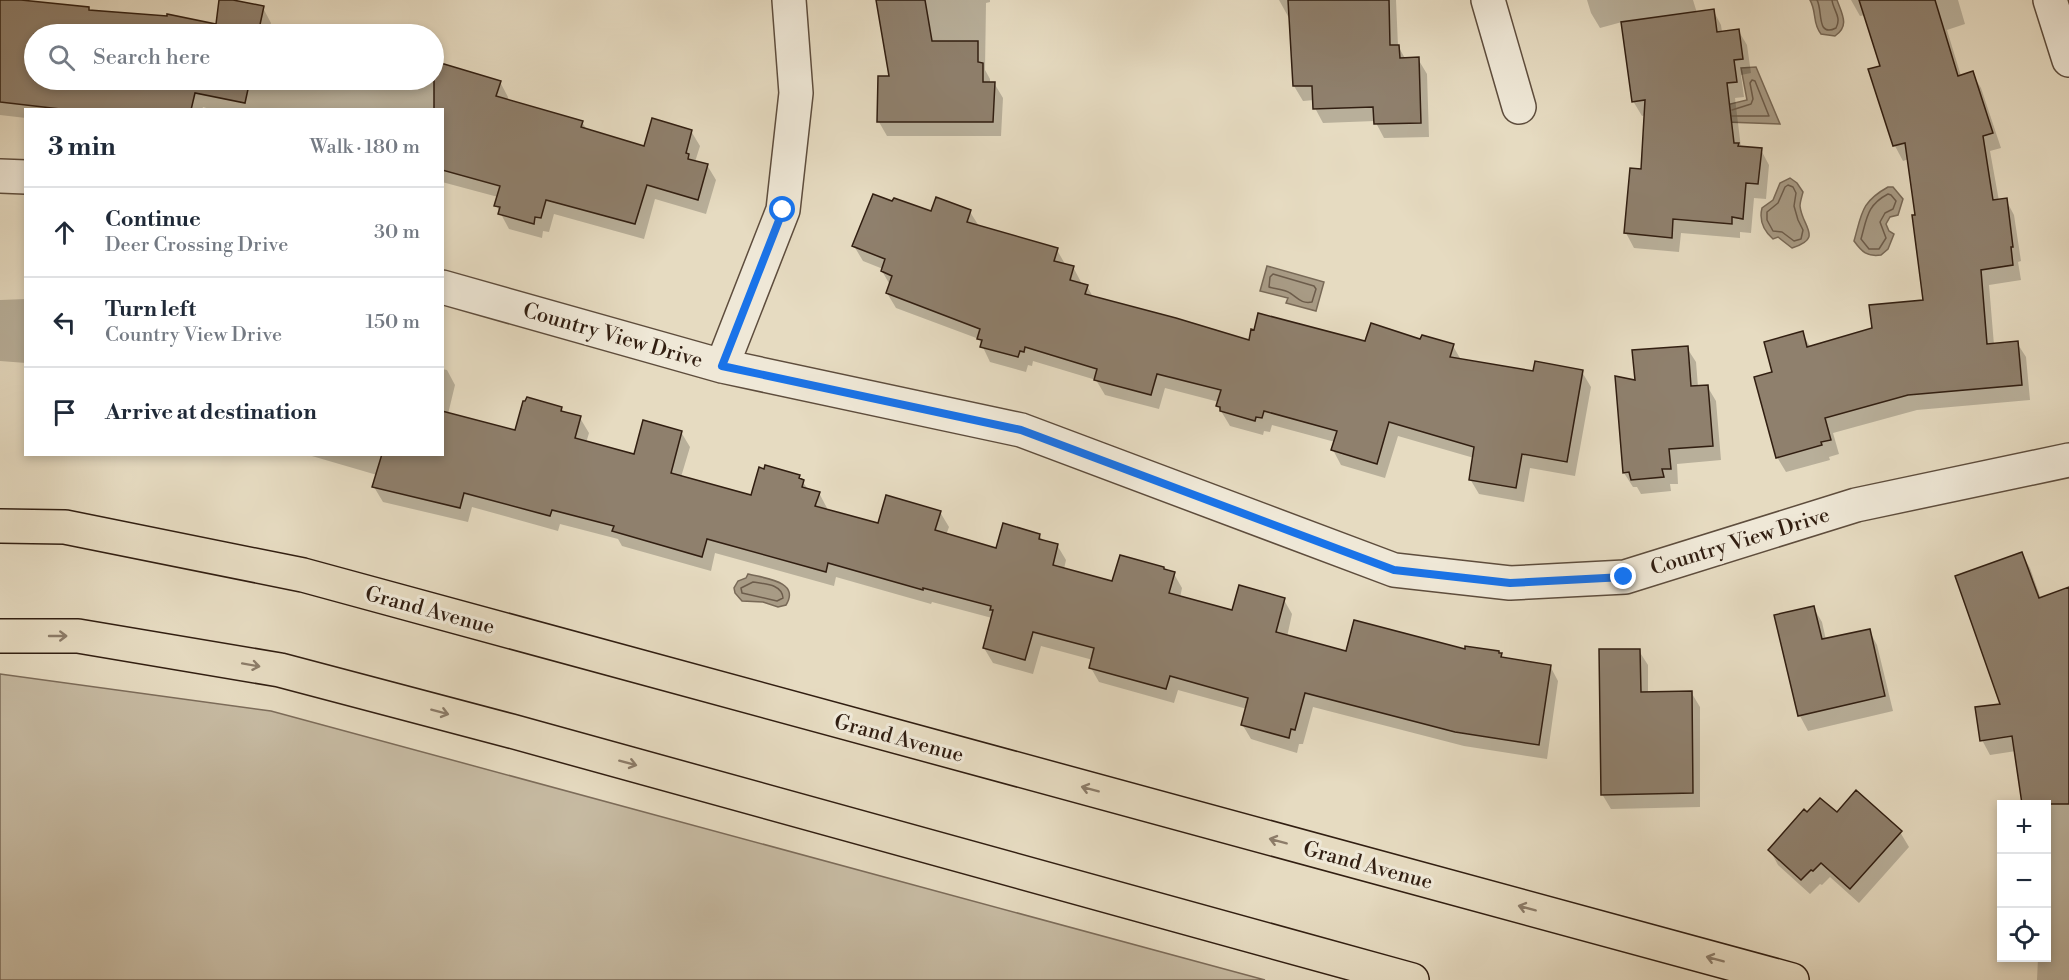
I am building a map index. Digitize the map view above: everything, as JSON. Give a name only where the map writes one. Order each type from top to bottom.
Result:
[{"type":"main road","name":"Grand Avenue","points":[[0,526],[65,527],[303,575],[1792,980]]},
{"type":"main road","points":[[0,636],[78,636],[280,670],[512,731],[1412,980]]},
{"type":"street","points":[[722,366],[783,210],[796,93],[789,0]]},
{"type":"street","points":[[1488,0],[1519,107]]},
{"type":"street","points":[[2050,0],[2069,60]]},
{"type":"street","points":[[0,176],[24,177]]},
{"type":"street","name":"Country View Drive","points":[[444,288],[722,366],[1021,430],[1394,570],[1510,583],[1624,577],[1856,505],[2069,460]]},
{"type":"shaded area","points":[[0,674],[271,711],[1265,980],[0,980]]},
{"type":"water","points":[[1810,0],[1837,0],[1844,20],[1840,32],[1835,36],[1821,34],[1816,26]]},
{"type":"water","points":[[1756,67],[1780,124],[1726,122],[1722,106],[1747,100],[1741,68]]},
{"type":"water","points":[[1790,178],[1803,192],[1800,206],[1809,231],[1807,240],[1792,248],[1778,237],[1773,239],[1770,236],[1761,217],[1762,208],[1773,200],[1780,183]]},
{"type":"water","points":[[1888,187],[1893,187],[1903,199],[1898,215],[1890,217],[1886,224],[1889,231],[1894,234],[1888,249],[1881,255],[1868,254],[1862,251],[1854,241],[1859,223],[1867,203]]},
{"type":"water","points":[[1267,266],[1324,282],[1316,311],[1286,303],[1288,298],[1260,291]]},
{"type":"water","points":[[748,574],[771,579],[785,586],[789,591],[786,605],[778,607],[763,602],[742,601],[734,588],[738,581],[746,578]]},
{"type":"building","points":[[0,0],[89,7],[89,10],[167,16],[167,14],[216,24],[24,24],[24,90],[248,90],[245,103],[195,93],[191,108],[52,108],[0,102]]},
{"type":"building","points":[[219,0],[233,0],[264,6],[260,24],[216,24]]},
{"type":"building","points":[[876,0],[925,0],[932,41],[978,41],[978,62],[983,63],[983,82],[995,82],[993,122],[877,122],[878,76],[889,76]]},
{"type":"building","points":[[1288,0],[1389,0],[1390,45],[1399,45],[1400,58],[1419,57],[1421,123],[1374,124],[1373,107],[1313,109],[1312,86],[1293,86]]},
{"type":"building","points":[[1859,0],[1935,0],[1958,76],[1973,71],[1993,133],[1983,136],[1993,200],[2007,198],[2013,247],[2011,247],[2013,265],[1981,270],[1987,344],[2018,341],[2022,385],[1908,395],[1825,418],[1831,440],[1821,442],[1822,445],[1776,458],[1754,377],[1772,372],[1764,342],[1803,331],[1807,347],[1872,328],[1869,305],[1923,300],[1905,143],[1893,146],[1868,69],[1880,66]]},
{"type":"building","points":[[1714,9],[1717,32],[1739,29],[1743,59],[1734,60],[1737,82],[1727,83],[1734,143],[1739,143],[1738,146],[1762,148],[1758,184],[1746,183],[1743,219],[1732,217],[1732,224],[1673,219],[1672,238],[1624,233],[1630,168],[1641,169],[1645,100],[1632,102],[1621,22]]},
{"type":"building","points":[[444,64],[501,81],[496,96],[583,121],[581,127],[644,146],[652,118],[692,130],[686,153],[689,154],[688,159],[708,164],[698,200],[647,185],[635,224],[546,200],[541,218],[535,217],[534,224],[498,214],[500,207],[494,206],[500,186],[444,171],[444,108],[434,108],[434,90],[444,90]]},
{"type":"building","points":[[873,194],[892,201],[894,198],[931,211],[936,197],[971,210],[967,222],[1058,248],[1054,261],[1074,266],[1070,280],[1088,285],[1085,294],[1249,340],[1258,313],[1365,341],[1371,323],[1420,339],[1422,335],[1454,344],[1450,357],[1533,371],[1535,361],[1583,370],[1567,462],[1522,454],[1516,488],[1469,480],[1474,447],[1389,422],[1377,464],[1331,450],[1337,431],[1264,411],[1262,418],[1256,417],[1255,421],[1220,411],[1220,407],[1216,406],[1221,390],[1157,374],[1151,395],[1094,380],[1097,369],[1025,347],[1024,352],[1020,351],[1018,357],[980,347],[982,340],[977,339],[980,329],[886,293],[892,276],[881,271],[885,259],[852,246]]},
{"type":"building","points":[[1688,346],[1691,386],[1708,385],[1713,446],[1669,449],[1671,469],[1662,469],[1664,477],[1631,480],[1629,472],[1623,473],[1615,376],[1635,380],[1632,350]]},
{"type":"building","points":[[527,397],[562,407],[561,411],[581,416],[575,438],[634,454],[643,420],[682,431],[671,473],[751,495],[759,467],[764,469],[765,465],[800,475],[799,478],[804,480],[802,487],[820,492],[815,506],[878,523],[886,495],[941,511],[935,530],[996,548],[1003,523],[1040,534],[1039,539],[1058,544],[1053,565],[1112,581],[1120,555],[1175,572],[1169,593],[1232,610],[1239,585],[1285,598],[1276,632],[1346,651],[1354,620],[1465,649],[1465,646],[1499,651],[1502,653],[1501,657],[1551,665],[1539,745],[1455,732],[1305,693],[1295,730],[1291,729],[1289,738],[1241,725],[1248,698],[1170,676],[1166,689],[1089,668],[1094,648],[1033,632],[1025,660],[983,648],[993,610],[990,610],[991,606],[923,588],[923,590],[828,563],[826,572],[707,539],[702,557],[612,531],[614,526],[552,510],[550,516],[464,493],[460,508],[372,487],[381,456],[444,456],[444,412],[515,430],[523,401]]},
{"type":"building","points":[[2022,552],[2039,598],[2069,587],[2069,804],[2051,804],[2051,800],[2021,800],[2012,736],[1980,741],[1975,707],[2000,704],[1955,576]]},
{"type":"building","points":[[1814,606],[1822,639],[1870,629],[1885,696],[1798,716],[1774,615]]},
{"type":"building","points":[[1599,649],[1640,649],[1641,692],[1692,691],[1693,793],[1601,795]]},
{"type":"building","points":[[1856,790],[1902,831],[1850,889],[1821,863],[1801,880],[1768,850],[1804,809],[1807,812],[1820,798],[1837,812]]},
{"type":"route","points":[[783,210],[722,366],[1021,430],[1394,570],[1510,583],[1624,577]]}]
